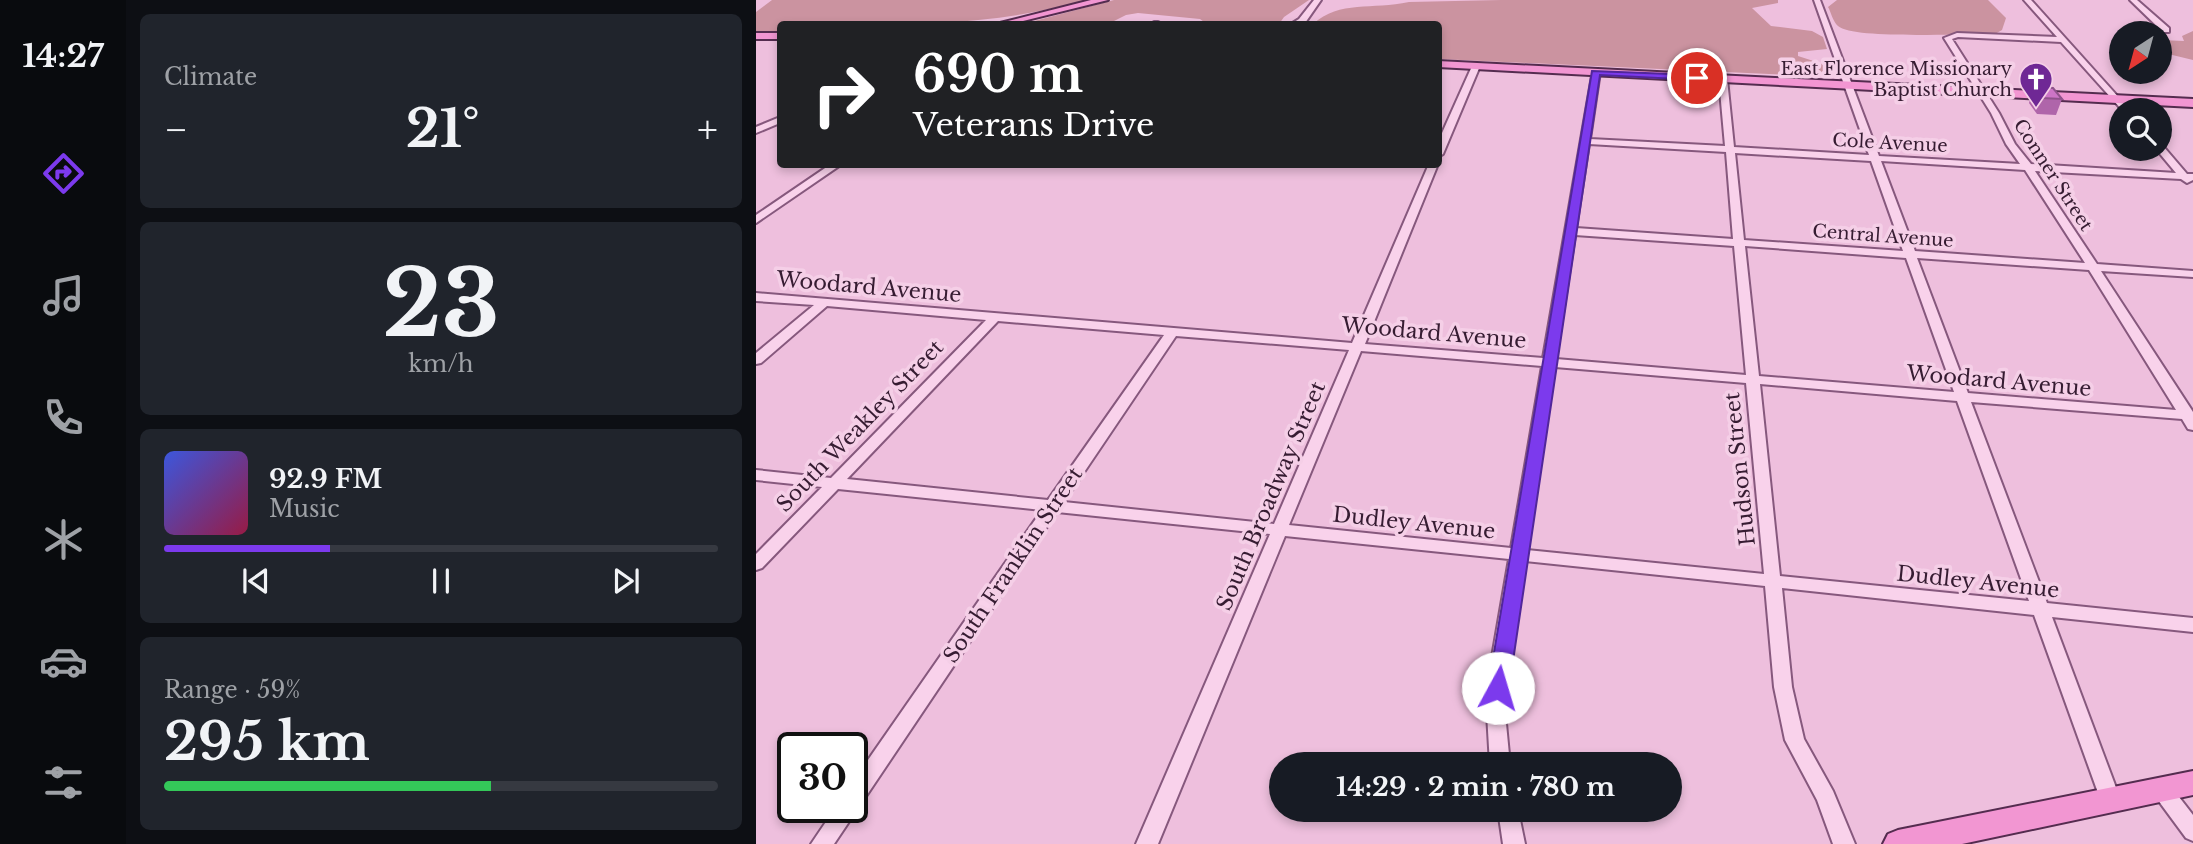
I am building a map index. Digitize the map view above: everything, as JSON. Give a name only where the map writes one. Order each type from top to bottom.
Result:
[{"type":"main road","points":[[1018,21],[1103,0]]},
{"type":"main road","points":[[756,36],[777,36]]},
{"type":"main road","points":[[1442,64],[2109,99]]},
{"type":"main road","points":[[2172,102],[2193,103]]},
{"type":"main road","points":[[1898,844],[2193,783]]},
{"type":"street","points":[[1302,21],[1318,0]]},
{"type":"street","points":[[1817,0],[1908,255],[2111,801]]},
{"type":"street","points":[[2027,0],[2114,98]]},
{"type":"street","points":[[2133,0],[2156,21]]},
{"type":"street","name":"Conner Street","points":[[2063,40],[1957,35],[1948,38],[2011,144],[2030,167],[2191,419]]},
{"type":"street","points":[[1442,143],[1476,66]]},
{"type":"street","points":[[1499,752],[1496,713],[1500,663],[1596,72]]},
{"type":"street","name":"Hudson Street","points":[[1723,79],[1783,687],[1795,740],[1826,797],[1844,844]]},
{"type":"street","points":[[1442,123],[1455,116]]},
{"type":"street","points":[[756,130],[777,121]]},
{"type":"street","name":"Cole Avenue","points":[[1584,142],[2189,177]]},
{"type":"street","points":[[2172,160],[2189,177],[2193,186]]},
{"type":"street","points":[[756,220],[832,168]]},
{"type":"street","name":"South Broadway Street","points":[[1147,844],[1432,168]]},
{"type":"street","name":"Central Avenue","points":[[1570,231],[2193,274]]},
{"type":"street","name":"Woodard Avenue","points":[[756,297],[1752,379],[2191,419]]},
{"type":"street","points":[[756,360],[823,304]]},
{"type":"street","name":"South Weakley Street","points":[[756,564],[995,317]]},
{"type":"street","name":"South Franklin Street","points":[[868,777],[1174,330]]},
{"type":"street","name":"Dudley Avenue","points":[[756,475],[2193,625]]},
{"type":"street","points":[[2162,790],[2193,831]]},
{"type":"street","points":[[1510,822],[1514,844]]},
{"type":"street","points":[[822,844],[837,823]]},
{"type":"shaded area","points":[[772,0],[1085,0],[1047,10],[971,21],[777,21],[777,31],[756,31],[756,12]]},
{"type":"shaded area","points":[[1114,0],[1309,0],[1281,21],[1203,21],[1138,13],[1114,21],[1034,21]]},
{"type":"shaded area","points":[[1778,0],[1778,3],[1752,8],[1771,26],[1812,31],[1823,37],[1827,49],[1798,52],[1798,56],[1835,68],[1838,77],[1442,59],[1442,21],[1317,21],[1323,16],[1345,9],[1409,2]]},
{"type":"shaded area","points":[[1837,0],[1988,0],[2006,18],[2002,30],[1995,34],[1865,33],[1848,30],[1836,24],[1828,7]]},
{"type":"shaded area","points":[[2193,31],[2193,60],[2172,55],[2172,40],[2184,41],[2182,36]]},
{"type":"building","points":[[2034,87],[2053,88],[2062,99],[2042,98]]},
{"type":"place","name":"East Florence Missionary Baptist Church","points":[[2036,109]]},
{"type":"route","points":[[1498,688],[1596,72],[1697,78]]}]
